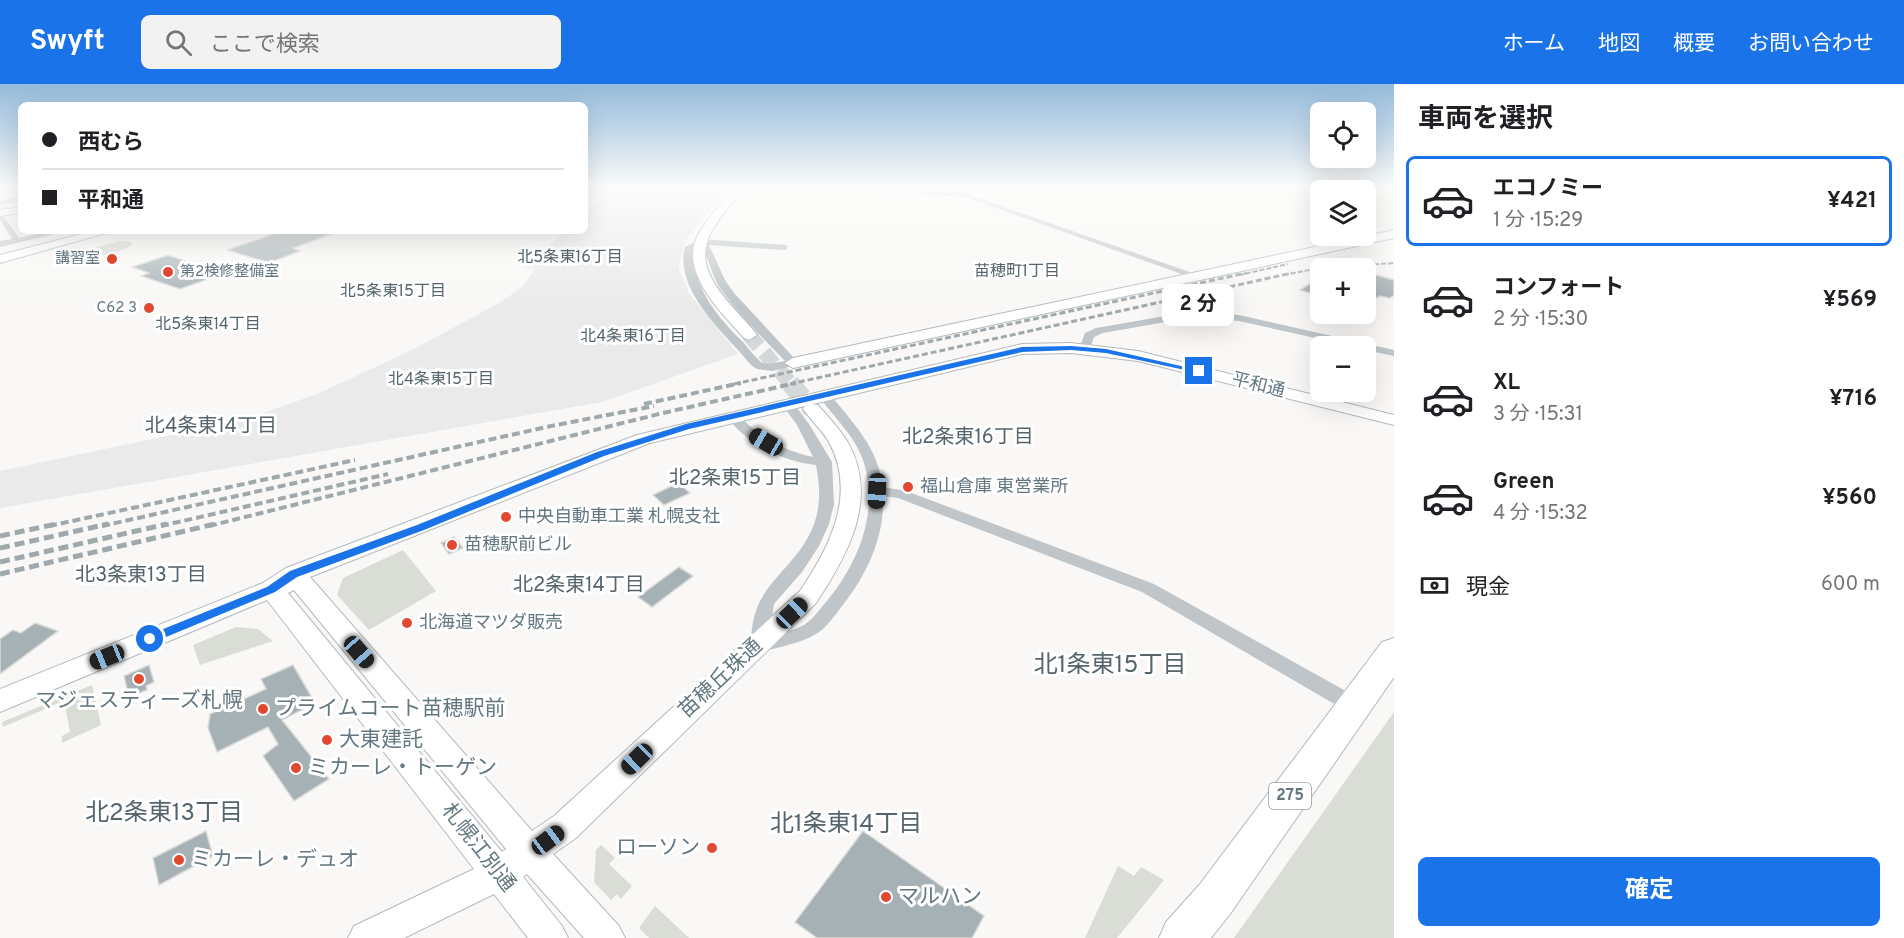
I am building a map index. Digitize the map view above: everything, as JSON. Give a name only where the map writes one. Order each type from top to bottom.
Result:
[{"type":"highway","name":"275","points":[[1182,938],[1215,899],[1394,651]]},
{"type":"street","points":[[9,228],[17,241]]},
{"type":"street","points":[[711,228],[701,242],[702,269],[707,283],[744,339],[758,366],[766,368],[1394,234]]},
{"type":"street","points":[[1061,228],[1196,276]]},
{"type":"street","points":[[0,244],[49,234]]},
{"type":"street","points":[[0,259],[96,234]]},
{"type":"street","points":[[701,242],[784,248]]},
{"type":"street","points":[[701,242],[712,253],[716,270],[725,287],[793,363]]},
{"type":"street","points":[[1085,349],[1089,335],[1100,330],[1194,315],[1239,318],[1394,353]]},
{"type":"street","points":[[744,339],[770,338]]},
{"type":"street","name":"平和通","points":[[0,701],[289,582],[377,551],[420,527],[644,439],[787,403],[818,402],[998,354],[1047,348],[1085,349],[1138,356],[1394,420]]},
{"type":"street","points":[[787,403],[800,418],[825,462],[827,495],[824,517],[814,541],[796,568],[767,600],[757,645],[812,628],[843,595],[859,570],[868,548],[877,491],[862,442],[818,402]]},
{"type":"street","name":"苗穂丘珠通","points":[[366,938],[498,874],[565,827],[808,597],[831,564],[847,530],[852,499],[850,476],[838,443],[818,402]]},
{"type":"street","points":[[732,416],[746,431],[787,453],[808,461],[825,462]]},
{"type":"street","points":[[877,491],[901,494],[1148,588],[1355,706]]},
{"type":"street","name":"札幌江別通","points":[[289,582],[607,938]]},
{"type":"street","name":"札幌江別通","points":[[289,582],[498,874],[550,938]]},
{"type":"shaded area","points":[[588,228],[695,228],[686,239],[678,267],[689,293],[738,354],[602,402],[0,508],[0,471],[243,420],[317,394],[412,350],[501,302],[522,287],[535,270],[524,267],[562,234],[588,234]]},
{"type":"shaded area","points":[[121,241],[131,242],[132,245],[109,254],[85,253],[93,248]]},
{"type":"shaded area","points":[[403,550],[436,591],[369,630],[337,595],[343,578]]},
{"type":"shaded area","points":[[236,627],[258,629],[273,641],[200,665],[193,645]]},
{"type":"shaded area","points":[[92,685],[101,725],[62,743],[62,736],[70,732],[64,701],[3,727],[2,722]]},
{"type":"shaded area","points":[[1394,712],[1394,938],[1234,938]]},
{"type":"shaded area","points":[[601,845],[615,858],[609,864],[632,886],[621,899],[617,894],[611,900],[594,882],[596,850]]},
{"type":"shaded area","points":[[1118,866],[1134,876],[1141,867],[1164,880],[1117,938],[1085,938]]},
{"type":"shaded area","points":[[655,906],[689,938],[649,938],[639,928]]},
{"type":"building","points":[[273,234],[332,234],[293,248],[300,251],[269,263],[227,250]]},
{"type":"building","points":[[168,255],[223,274],[180,289],[141,276],[149,273],[132,267]]},
{"type":"building","points":[[1376,275],[1394,280],[1394,295],[1390,298],[1380,296],[1376,298]]},
{"type":"building","points":[[1310,284],[1310,293],[1300,290]]},
{"type":"building","points":[[678,483],[690,493],[664,505],[653,495]]},
{"type":"building","name":"苗穂駅前ビル","points":[[454,537],[463,548],[449,554],[441,543]]},
{"type":"building","points":[[679,567],[693,576],[652,607],[638,597]]},
{"type":"building","points":[[35,623],[58,631],[0,674],[0,639],[13,630],[21,633]]},
{"type":"building","name":"マジェスティーズ札幌","points":[[149,665],[154,682],[146,686],[147,690],[129,697],[124,676]]},
{"type":"building","name":"プライムコート苗穂駅前","points":[[293,665],[315,703],[282,720],[329,779],[294,801],[263,756],[278,744],[268,727],[217,752],[208,728],[210,714],[266,689],[261,679]]},
{"type":"building","name":"ミカーレ・デュオ","points":[[206,831],[213,856],[159,885],[153,858]]},
{"type":"building","name":"マルハン","points":[[863,831],[984,916],[972,938],[817,938],[795,922]]},
{"type":"tunnel","points":[[749,335],[791,384]]},
{"type":"tunnel","points":[[790,383],[812,409]]},
{"type":"railway","points":[[1284,275],[1319,268],[1394,263]]},
{"type":"railway","points":[[1239,275],[1288,264]]},
{"type":"railway","points":[[734,384],[1246,273]]},
{"type":"railway","points":[[790,384],[1292,273]]},
{"type":"railway","points":[[644,404],[741,383]]},
{"type":"railway","points":[[209,526],[663,413],[796,383]]},
{"type":"railway","points":[[102,526],[551,426],[654,406]]},
{"type":"railway","points":[[49,526],[355,460]]},
{"type":"railway","points":[[161,526],[388,474]]},
{"type":"railway","points":[[0,536],[56,524]]},
{"type":"railway","points":[[0,548],[108,524]]},
{"type":"railway","points":[[0,562],[167,524]]},
{"type":"railway","points":[[0,574],[215,524]]},
{"type":"place","name":"講習室","points":[[112,259]]},
{"type":"place","name":"第2検修整備室","points":[[168,272]]},
{"type":"place","name":"C62 3","points":[[149,308]]},
{"type":"place","name":"福山倉庫 東営業所","points":[[908,487]]},
{"type":"place","name":"中央自動車工業 札幌支社","points":[[506,517]]},
{"type":"place","name":"苗穂駅前ビル","points":[[452,545]]},
{"type":"place","name":"北海道マツダ販売","points":[[407,623]]},
{"type":"place","name":"マジェスティーズ札幌","points":[[139,679]]},
{"type":"place","name":"プライムコート苗穂駅前","points":[[263,709]]},
{"type":"place","name":"大東建託","points":[[327,740]]},
{"type":"place","name":"ミカーレ・トーゲン","points":[[296,768]]},
{"type":"place","name":"ローソン","points":[[712,848]]},
{"type":"place","name":"ミカーレ・デュオ","points":[[179,860]]},
{"type":"place","name":"マルハン","points":[[886,897]]},
{"type":"district","name":"北5条東16丁目","points":[[570,258]]},
{"type":"district","name":"苗穂町1丁目","points":[[1017,272]]},
{"type":"district","name":"北5条東15丁目","points":[[393,292]]},
{"type":"district","name":"北5条東14丁目","points":[[208,325]]},
{"type":"district","name":"北4条東16丁目","points":[[633,337]]},
{"type":"district","name":"北4条東15丁目","points":[[441,380]]},
{"type":"district","name":"北4条東14丁目","points":[[211,427]]},
{"type":"district","name":"北2条東16丁目","points":[[968,438]]},
{"type":"district","name":"北2条東15丁目","points":[[735,479]]},
{"type":"district","name":"北3条東13丁目","points":[[141,576]]},
{"type":"district","name":"北2条東14丁目","points":[[579,586]]},
{"type":"district","name":"北1条東15丁目","points":[[1110,666]]},
{"type":"district","name":"北2条東13丁目","points":[[164,814]]},
{"type":"district","name":"北1条東14丁目","points":[[846,825]]},
{"type":"route","points":[[150,639],[271,589],[294,574],[369,544],[420,527],[601,454],[686,427],[1022,350],[1071,348],[1106,351],[1138,356],[1199,371]]}]
